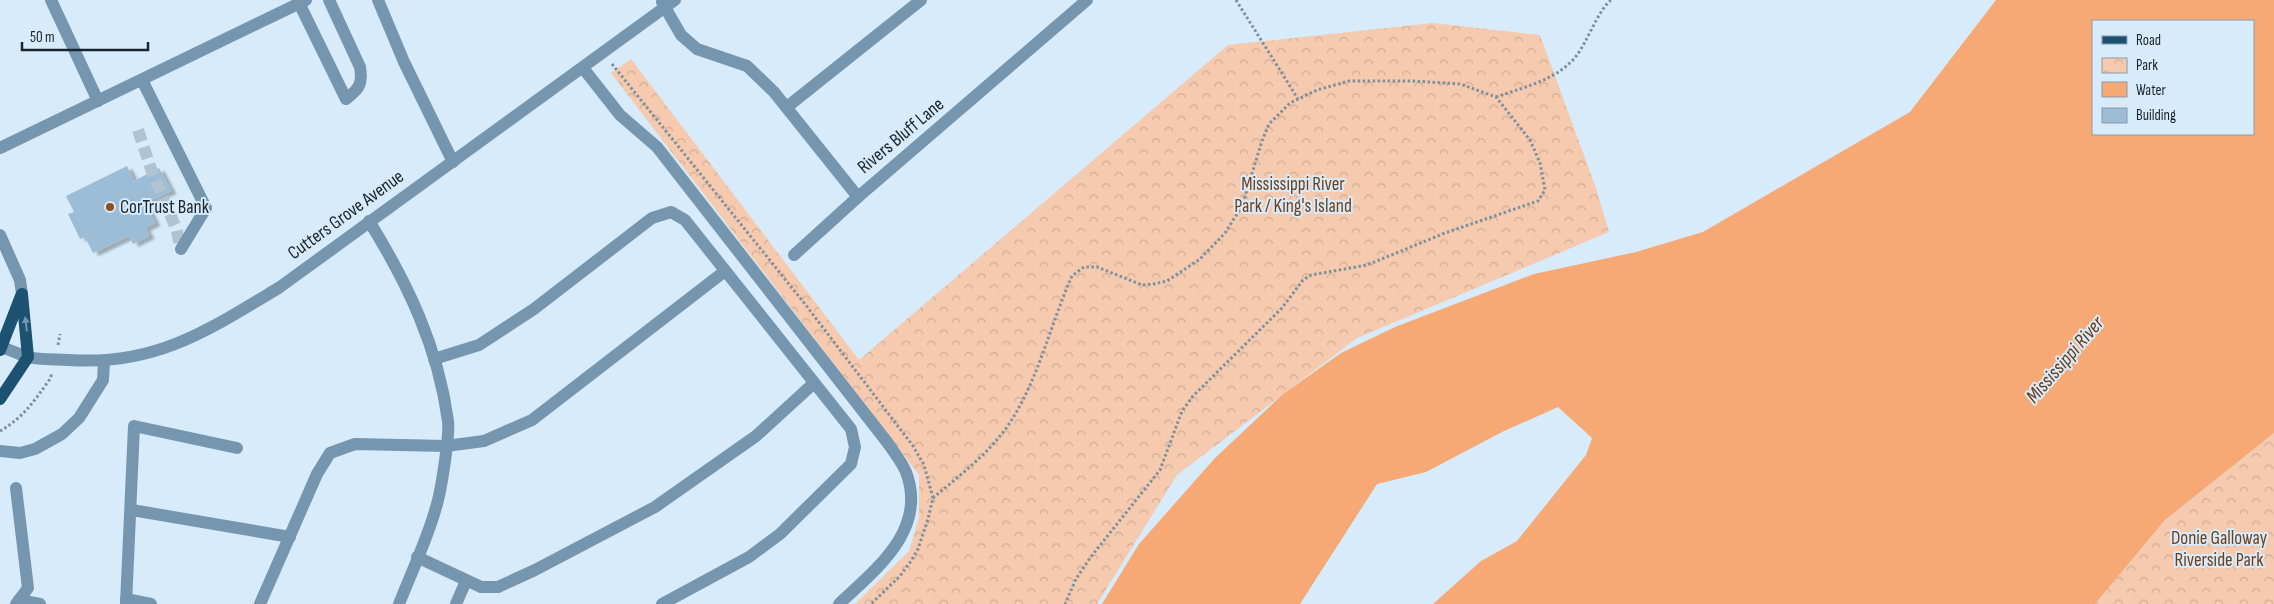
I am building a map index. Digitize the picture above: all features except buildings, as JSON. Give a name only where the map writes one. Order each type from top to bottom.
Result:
[{"type":"main road","points":[[1,348],[22,294]]},
{"type":"main road","points":[[0,399],[28,357],[22,294]]},
{"type":"street","points":[[51,0],[98,101]]},
{"type":"street","points":[[0,148],[302,2],[346,99],[359,89],[362,79],[360,67],[330,0]]},
{"type":"street","points":[[378,0],[404,62],[453,162]]},
{"type":"street","name":"Cutters Grove Avenue","points":[[1,348],[28,357],[104,361],[125,359],[159,351],[234,315],[280,287],[369,221],[604,54],[663,4],[676,0]]},
{"type":"street","points":[[787,108],[921,0]]},
{"type":"street","name":"Rivers Bluff Lane","points":[[663,4],[680,35],[697,49],[747,66],[787,108],[858,197],[1087,0]]},
{"type":"street","points":[[583,68],[620,115],[657,146],[888,442],[906,470],[911,493],[910,516],[903,536],[887,559],[839,604]]},
{"type":"street","points":[[142,80],[206,208],[181,250]]},
{"type":"street","points":[[794,255],[858,197]]},
{"type":"street","points":[[434,359],[479,344],[534,310],[652,218],[671,212],[685,220],[851,429],[855,447],[851,464],[780,534],[749,557],[662,604]]},
{"type":"street","points":[[369,221],[399,271],[421,316],[434,359],[449,423],[437,504],[399,604]]},
{"type":"street","points":[[0,235],[4,250],[20,280],[22,294]]},
{"type":"street","points":[[260,604],[317,474],[330,453],[355,444],[446,446],[484,441],[532,420],[725,271]]},
{"type":"street","points":[[0,451],[20,453],[35,450],[62,434],[79,418],[103,380],[104,361]]},
{"type":"street","points":[[417,557],[466,581],[481,586],[498,587],[535,570],[655,507],[756,436],[814,383]]},
{"type":"street","points":[[151,604],[126,602],[132,510],[134,426],[237,448]]},
{"type":"street","points":[[16,488],[28,588],[18,602]]},
{"type":"street","points":[[132,510],[290,538]]},
{"type":"street","points":[[456,604],[466,581]]},
{"type":"street","points":[[18,602],[40,604]]},
{"type":"path","points":[[1236,0],[1298,99]]},
{"type":"path","points":[[1496,97],[1541,81],[1561,71],[1577,56],[1611,0]]},
{"type":"path","points":[[604,54],[804,304],[913,446],[924,465],[933,498],[976,462],[1006,428],[1028,388],[1072,276],[1084,267],[1097,267],[1142,284],[1154,284],[1167,281],[1200,259],[1226,233],[1242,206],[1258,152],[1270,124],[1290,103],[1317,90],[1348,81],[1370,80],[1460,84],[1496,97],[1530,140],[1540,163],[1545,190],[1542,197],[1538,201],[1526,206],[1445,233],[1367,265],[1318,273],[1303,280],[1282,308],[1193,396],[1182,411],[1160,470],[1090,558],[1076,579],[1065,604]]},
{"type":"path","points":[[0,431],[15,422],[27,411],[50,379]]},
{"type":"green space","name":"Mississippi River Park / King's Island","points":[[1433,23],[1540,35],[1596,188],[1609,232],[1357,338],[1177,475],[1097,604],[855,604],[909,551],[919,518],[919,475],[611,73],[631,59],[859,360],[1228,45]]},
{"type":"green space","name":"Donie Galloway Riverside Park","points":[[2274,433],[2274,604],[2095,604],[2165,520]]},
{"type":"water","name":"Mississippi River","points":[[1996,0],[2274,0],[2274,433],[2165,520],[2095,604],[1433,604],[1481,561],[1517,541],[1586,455],[1592,438],[1558,407],[1502,432],[1426,472],[1377,484],[1300,604],[1102,604],[1139,544],[1215,458],[1282,395],[1341,353],[1395,327],[1534,274],[1636,252],[1703,232],[1910,112]]},
{"type":"tunnel","points":[[138,130],[152,172],[176,228],[181,249]]},
{"type":"place","name":"CorTrust Bank","points":[[110,207]]}]
